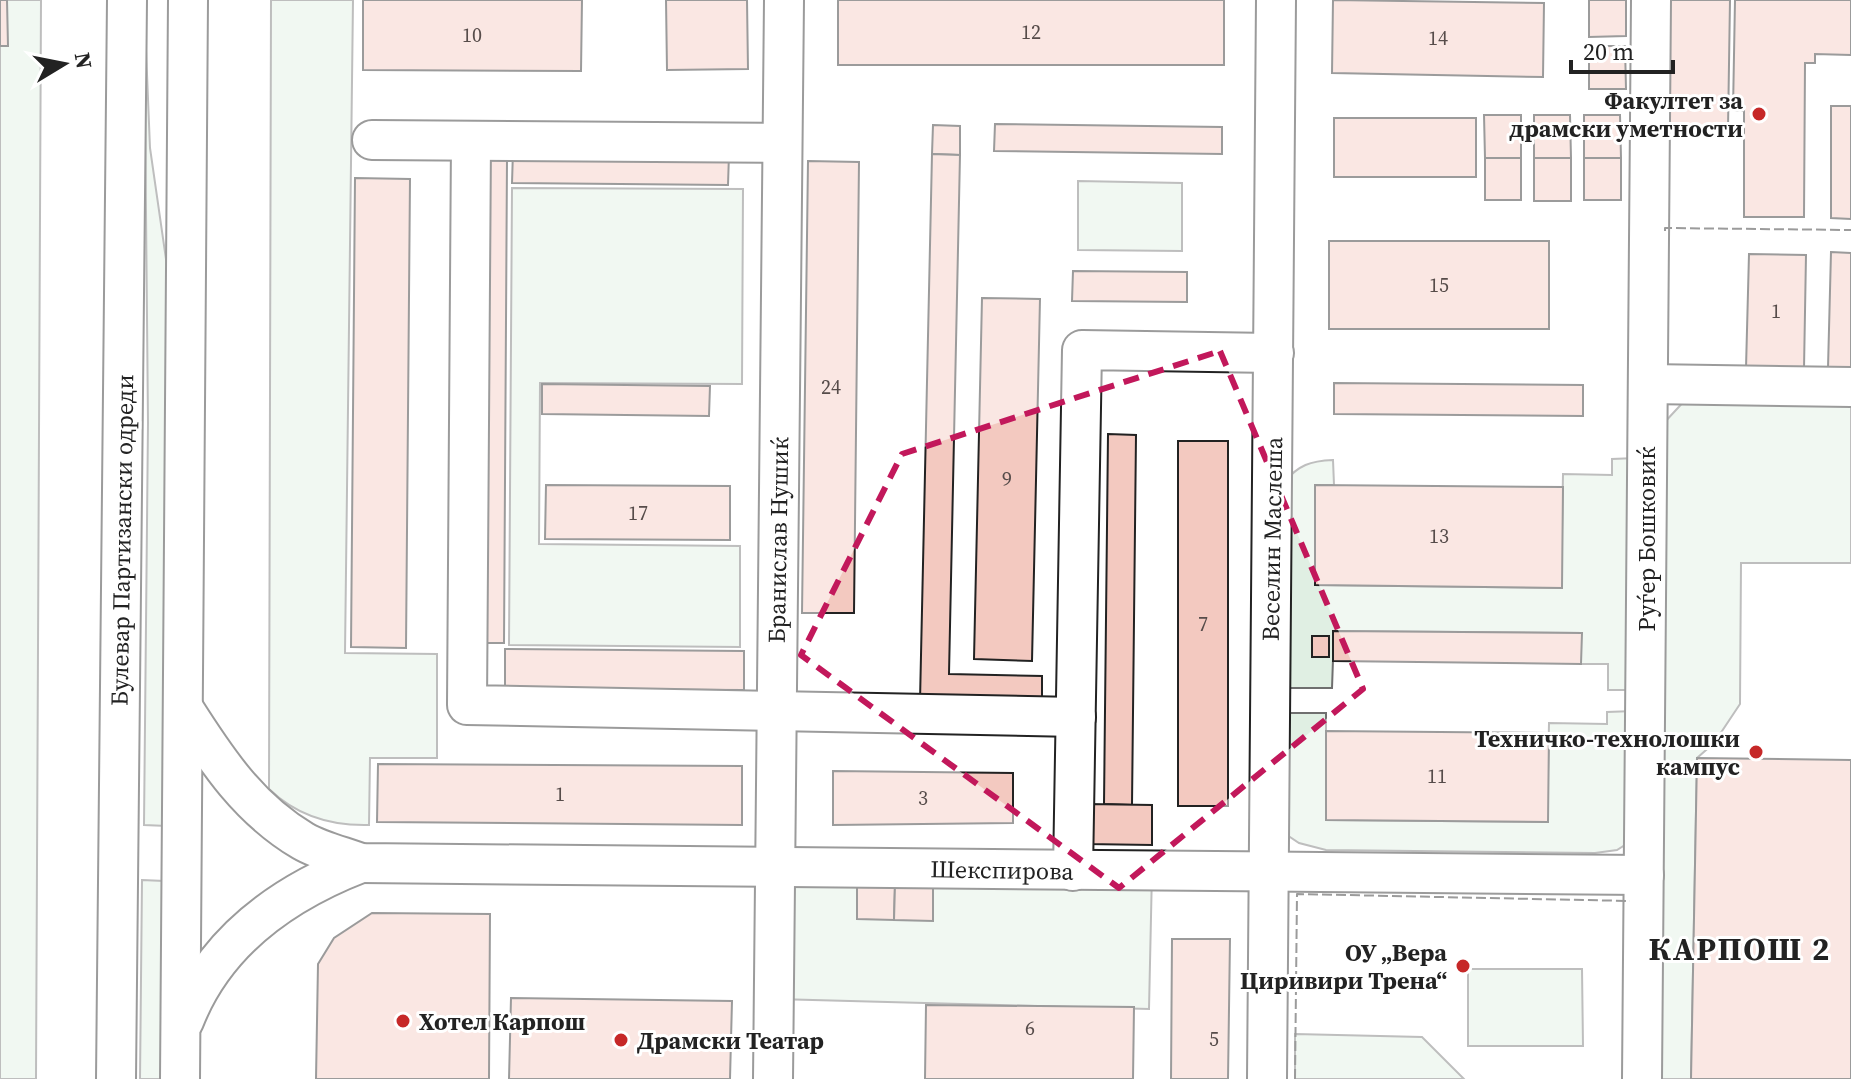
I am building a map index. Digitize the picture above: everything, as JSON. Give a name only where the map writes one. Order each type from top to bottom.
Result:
[{"type":"street","points":[[104,0],[128,91]]},
{"type":"street","name":"Булевар Партизански одреди","points":[[116,1079],[127,0]]},
{"type":"street","points":[[180,1079],[188,0]]},
{"type":"street","points":[[189,92],[212,0]]},
{"type":"street","name":"Бранислав Нушиќ","points":[[773,1079],[784,0]]},
{"type":"street","name":"Веселин Маслеша","points":[[1267,1079],[1276,0]]},
{"type":"street","name":"Руѓер Бошковиќ","points":[[1642,1079],[1651,0]]},
{"type":"street","points":[[372,140],[782,143]]},
{"type":"street","points":[[471,141],[467,705],[1076,717]]},
{"type":"street","points":[[1073,871],[1082,350],[1274,353]]},
{"type":"street","points":[[1648,384],[1851,387]]},
{"type":"street","name":"Шекспирова","points":[[184,709],[221,767],[261,812],[305,843],[361,863],[1644,875]]},
{"type":"street","name":"Шекспирова","points":[[180,1033],[194,996],[226,953],[260,918],[297,891],[361,863]]},
{"type":"highlighted area","points":[[1220,351],[1363,689],[1119,888],[801,655],[902,454]]},
{"type":"green space","points":[[0,0],[41,0],[36,1079],[0,1079]]},
{"type":"green space","points":[[144,0],[150,148],[168,273],[167,826],[144,825],[148,423]]},
{"type":"green space","points":[[271,0],[353,0],[345,653],[437,654],[437,758],[370,758],[369,825],[341,824],[315,818],[291,806],[269,789]]},
{"type":"green space","points":[[1078,181],[1182,183],[1182,251],[1078,250]]},
{"type":"green space","points":[[512,188],[743,189],[742,384],[540,383],[539,544],[740,546],[740,647],[509,645]]},
{"type":"green space","points":[[1688,397],[1851,401],[1851,563],[1741,563],[1740,704],[1714,743],[1697,758],[1691,1079],[1657,1079],[1663,424]]},
{"type":"green space","points":[[1636,458],[1634,690],[1608,690],[1608,664],[1581,664],[1581,633],[1334,631],[1332,688],[1281,688],[1284,482],[1300,468],[1333,460],[1334,485],[1315,485],[1315,585],[1561,588],[1563,474],[1612,475],[1612,459]]},
{"type":"green space","points":[[1634,711],[1628,843],[1617,850],[1595,853],[1326,850],[1299,843],[1287,835],[1281,713],[1326,713],[1326,820],[1547,822],[1549,723],[1607,724],[1607,712]]},
{"type":"green space","points":[[775,867],[1152,871],[1149,1009],[776,999]]},
{"type":"green space","points":[[142,880],[164,881],[161,1079],[140,1079]]},
{"type":"green space","points":[[1468,969],[1582,969],[1583,1046],[1468,1046]]},
{"type":"green space","points":[[1295,1034],[1422,1037],[1464,1079],[1295,1079]]},
{"type":"building","points":[[0,0],[7,0],[8,46],[0,46]]},
{"type":"building","points":[[363,0],[582,0],[581,71],[363,70]]},
{"type":"building","points":[[666,0],[747,0],[748,69],[667,70]]},
{"type":"building","points":[[838,0],[1224,0],[1224,65],[838,65]]},
{"type":"building","points":[[1333,0],[1544,3],[1543,77],[1332,73]]},
{"type":"building","points":[[1589,0],[1626,0],[1626,36],[1589,37]]},
{"type":"building","points":[[1669,0],[1730,0],[1728,129],[1668,129]]},
{"type":"building","points":[[1735,0],[1851,0],[1851,55],[1815,54],[1815,63],[1805,63],[1804,217],[1744,217],[1744,111],[1733,110]]},
{"type":"building","points":[[1589,46],[1625,46],[1626,89],[1589,89]]},
{"type":"building","points":[[1831,106],[1851,106],[1851,219],[1831,218]]},
{"type":"building","points":[[1484,115],[1521,115],[1521,158],[1485,158]]},
{"type":"building","points":[[1534,115],[1570,115],[1571,158],[1534,158]]},
{"type":"building","points":[[1584,115],[1620,115],[1621,158],[1584,158]]},
{"type":"building","points":[[1334,118],[1476,118],[1476,177],[1334,177]]},
{"type":"building","points":[[995,124],[1222,127],[1222,154],[994,151]]},
{"type":"building","points":[[933,125],[960,126],[960,155],[932,154]]},
{"type":"building","points":[[513,151],[729,154],[728,185],[512,183]]},
{"type":"building","points":[[932,154],[960,155],[949,674],[1042,676],[1042,704],[920,701]]},
{"type":"building","points":[[1485,158],[1521,158],[1521,200],[1485,200]]},
{"type":"building","points":[[1534,158],[1571,158],[1571,201],[1534,201]]},
{"type":"building","points":[[1584,158],[1621,158],[1621,200],[1584,200]]},
{"type":"building","points":[[478,160],[507,160],[504,643],[475,643]]},
{"type":"building","points":[[808,161],[859,162],[854,613],[802,613]]},
{"type":"building","points":[[355,178],[410,179],[406,648],[351,647]]},
{"type":"building","points":[[1329,241],[1549,241],[1549,329],[1329,329]]},
{"type":"building","points":[[1831,252],[1851,253],[1851,368],[1828,368]]},
{"type":"building","points":[[1749,254],[1806,255],[1804,369],[1746,368]]},
{"type":"building","points":[[1073,271],[1187,272],[1187,302],[1072,301]]},
{"type":"building","points":[[982,298],[1040,299],[1032,661],[974,659]]},
{"type":"building","points":[[1334,383],[1583,385],[1583,416],[1334,414]]},
{"type":"building","points":[[542,384],[710,386],[709,416],[542,414]]},
{"type":"building","points":[[1108,434],[1136,435],[1132,805],[1104,804]]},
{"type":"building","points":[[1178,441],[1228,441],[1228,806],[1178,806]]},
{"type":"building","points":[[546,485],[730,486],[730,540],[545,539]]},
{"type":"building","points":[[1315,485],[1563,487],[1562,588],[1315,585]]},
{"type":"building","points":[[1333,631],[1582,633],[1581,664],[1333,661]]},
{"type":"building","points":[[1312,636],[1329,636],[1329,657],[1312,657]]},
{"type":"building","points":[[505,649],[744,651],[744,690],[505,689]]},
{"type":"building","points":[[1326,731],[1549,733],[1548,822],[1326,820]]},
{"type":"building","points":[[1697,758],[1851,760],[1851,1079],[1691,1079]]},
{"type":"building","points":[[378,764],[742,766],[742,825],[377,822]]},
{"type":"building","points":[[833,771],[1013,773],[1013,823],[833,825]]},
{"type":"building","points":[[1087,804],[1152,805],[1152,845],[1086,844]]},
{"type":"building","points":[[857,883],[895,884],[894,920],[857,919]]},
{"type":"building","points":[[895,884],[933,886],[933,921],[894,920]]},
{"type":"building","name":"Хотел Карпош","points":[[372,913],[490,914],[489,1079],[316,1079],[318,964],[334,938]]},
{"type":"building","points":[[1172,939],[1230,939],[1228,1079],[1171,1079]]},
{"type":"building","name":"Драмски Театар","points":[[511,998],[732,1001],[730,1079],[509,1079]]},
{"type":"building","points":[[926,1005],[1134,1007],[1133,1079],[925,1079]]},
{"type":"fence","points":[[1665,231],[1665,228],[1851,230]]},
{"type":"fence","points":[[1295,1079],[1297,894],[1630,901]]},
{"type":"place","name":"Факултет за драмски уметности","points":[[1759,114]]},
{"type":"place","name":"Техничко-технолошки кампус","points":[[1756,752]]},
{"type":"place","name":"ОУ „Вера Циривири Трена“","points":[[1463,966]]},
{"type":"place","name":"Хотел Карпош","points":[[403,1021]]},
{"type":"place","name":"Драмски Театар","points":[[621,1040]]},
{"type":"district","name":"КАРПОШ 2","points":[[1740,949]]}]
